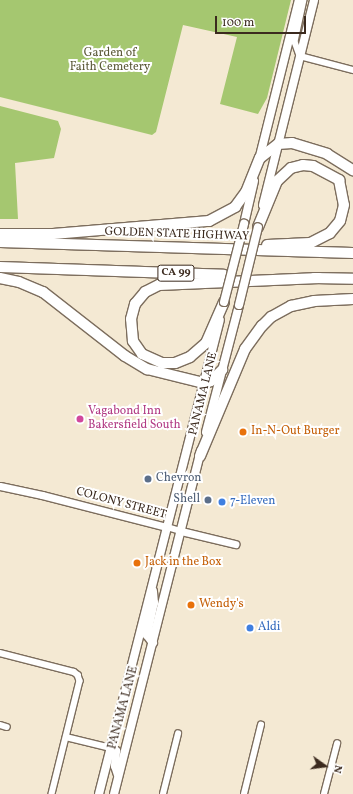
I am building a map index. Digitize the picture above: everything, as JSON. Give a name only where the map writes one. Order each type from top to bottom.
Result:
[{"type":"highway","points":[[0,234],[53,234],[209,221],[227,213],[241,200],[260,158],[278,144],[292,143],[327,154],[353,170]]},
{"type":"highway","points":[[167,248],[318,241],[336,228],[343,213],[344,197],[338,180],[327,171],[309,165],[291,168],[277,181],[258,228]]},
{"type":"highway","name":"GOLDEN STATE HIGHWAY","points":[[0,242],[353,253]]},
{"type":"highway","name":"CA 99","points":[[0,267],[353,279]]},
{"type":"highway","points":[[0,278],[20,282],[43,292],[137,364],[160,373],[204,383],[211,382],[222,370]]},
{"type":"highway","points":[[224,302],[206,343],[190,357],[175,363],[162,363],[142,354],[134,341],[130,326],[135,304],[145,292],[159,285],[319,278]]},
{"type":"highway","points":[[200,456],[245,349],[262,326],[271,317],[291,306],[314,301],[353,299]]},
{"type":"main road","name":"PANAMA LANE","points":[[100,794],[300,0]]},
{"type":"main road","name":"PANAMA LANE","points":[[114,794],[239,305],[314,0]]},
{"type":"main road","points":[[153,584],[154,603],[147,636],[153,643]]},
{"type":"main road","points":[[111,748],[116,751],[115,766],[118,776]]},
{"type":"street","points":[[304,0],[295,42],[300,56],[353,70]]},
{"type":"street","name":"COLONY STREET","points":[[0,486],[42,494],[236,544]]},
{"type":"street","points":[[0,653],[74,672],[78,676],[80,682],[52,794]]},
{"type":"street","points":[[244,794],[261,725]]},
{"type":"street","points":[[0,726],[7,727]]},
{"type":"street","points":[[163,794],[178,734]]},
{"type":"street","points":[[66,737],[111,748]]},
{"type":"street","points":[[324,794],[337,744]]},
{"type":"green space","name":"Garden of Faith Cemetery","points":[[0,0],[291,0],[267,98],[258,114],[220,104],[237,37],[183,25],[156,132],[152,135],[0,97]]},
{"type":"green space","points":[[0,106],[58,121],[61,129],[54,158],[15,163],[18,219],[0,219]]},
{"type":"place","name":"Vagabond Inn Bakersfield South","points":[[80,419]]},
{"type":"place","name":"In-N-Out Burger","points":[[243,432]]},
{"type":"place","name":"Chevron","points":[[148,479]]},
{"type":"place","name":"Shell","points":[[208,500]]},
{"type":"place","name":"7-Eleven","points":[[222,502]]},
{"type":"place","name":"Jack in the Box","points":[[137,563]]},
{"type":"place","name":"Wendy's","points":[[191,605]]},
{"type":"place","name":"Aldi","points":[[250,628]]}]
